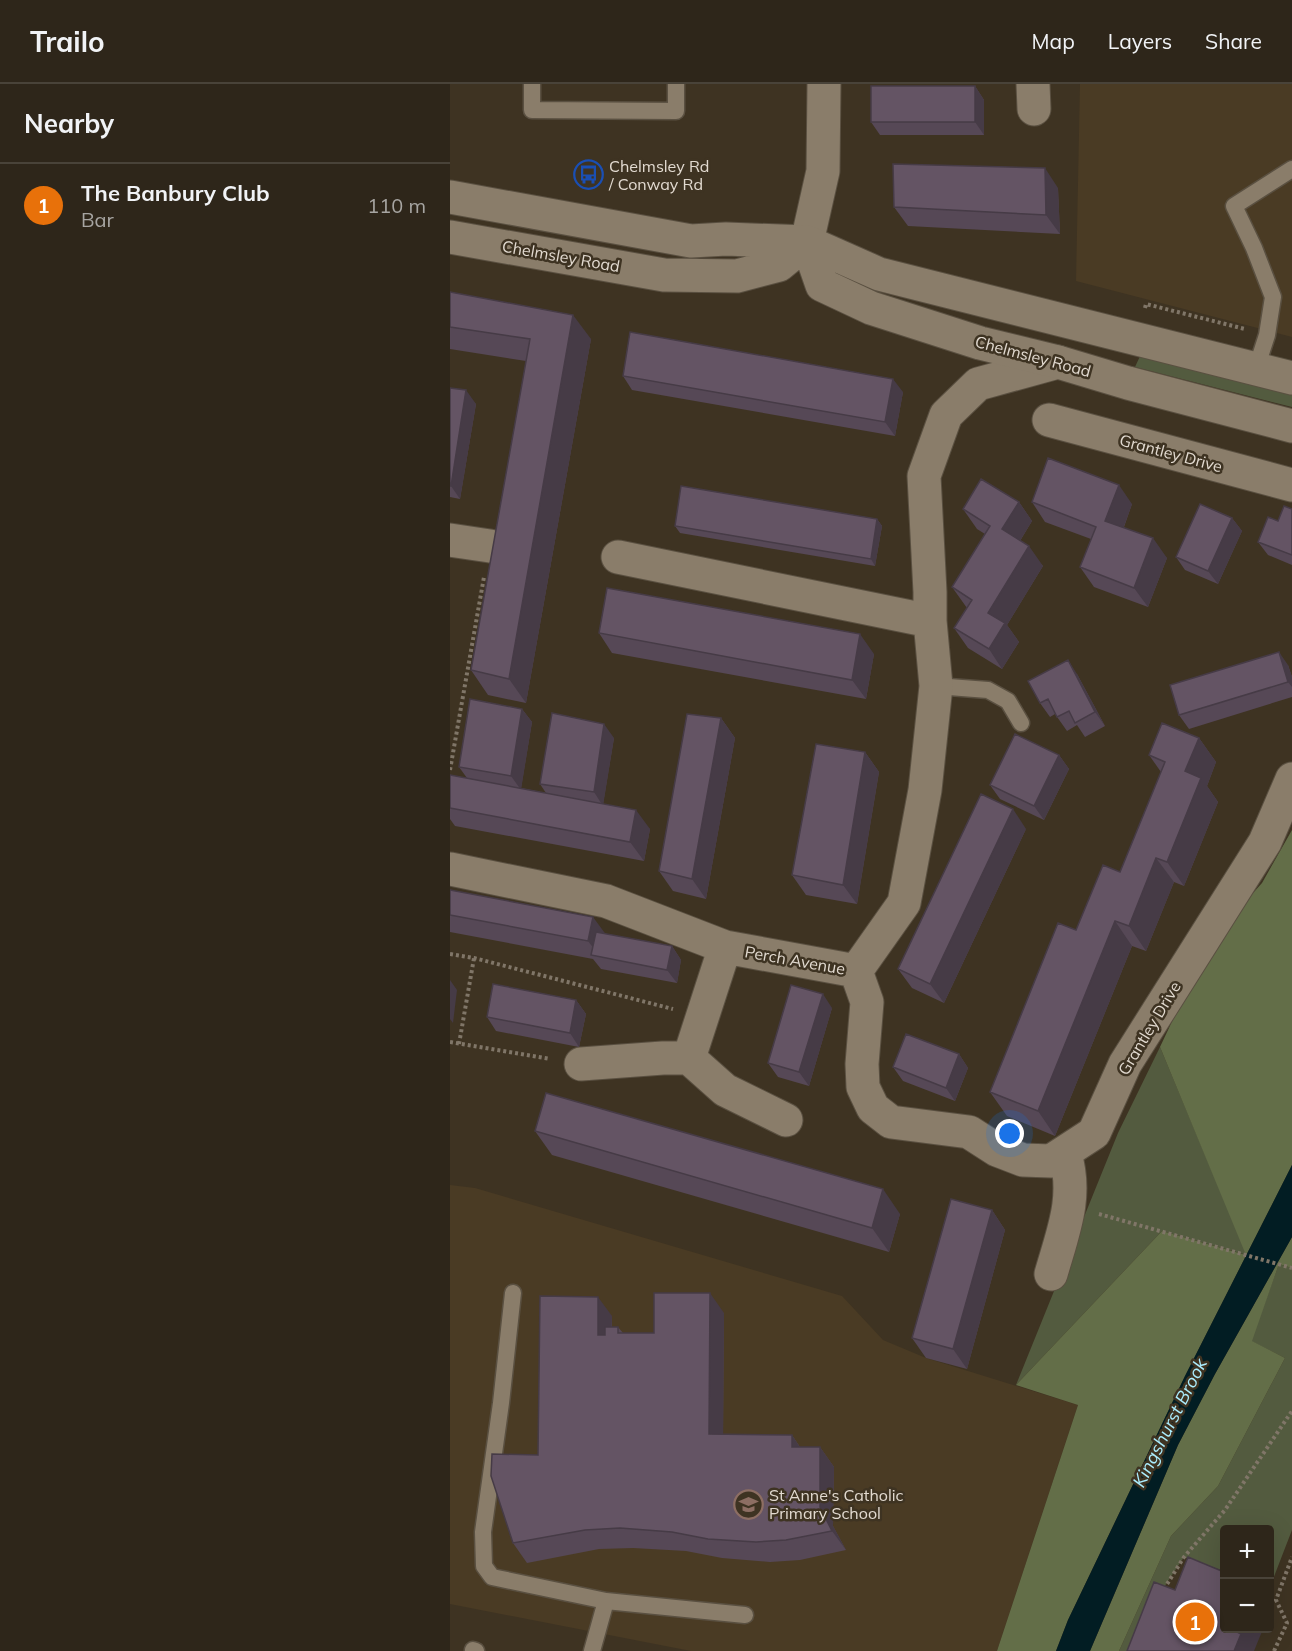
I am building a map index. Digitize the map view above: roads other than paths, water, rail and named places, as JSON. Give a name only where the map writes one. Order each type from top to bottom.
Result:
[{"type":"street","points":[[807,242],[823,171],[824,84]]},
{"type":"street","points":[[450,197],[691,241],[726,239],[807,242],[879,274],[1292,378]]},
{"type":"street","name":"Chelmsley Road","points":[[450,237],[664,275],[737,276],[779,265],[807,242],[822,285],[882,311],[980,343],[1292,426]]},
{"type":"street","name":"Perch Avenue","points":[[450,868],[606,901],[725,947],[856,970],[904,903],[925,790],[936,686],[930,621],[924,476],[946,415],[978,384],[1058,362]]},
{"type":"street","name":"Grantley Drive","points":[[1049,420],[1292,485]]},
{"type":"street","points":[[450,540],[490,546]]},
{"type":"street","points":[[618,557],[930,621]]},
{"type":"street","name":"Grantley Drive","points":[[856,970],[867,1002],[862,1064],[863,1087],[873,1108],[891,1122],[969,1132],[997,1150],[1023,1160],[1051,1161],[1094,1133],[1125,1064],[1265,842],[1292,779]]},
{"type":"street","points":[[690,1058],[725,947]]},
{"type":"street","points":[[581,1064],[690,1058],[725,1090],[786,1120]]},
{"type":"street","points":[[1051,1274],[1070,1206],[1071,1179],[1065,1154]]},
{"type":"lane","points":[[532,84],[532,110],[676,111],[676,84]]},
{"type":"lane","points":[[1256,369],[1267,335],[1273,297],[1254,248],[1234,206],[1292,169]]},
{"type":"lane","points":[[936,686],[988,690],[1008,701],[1021,723]]},
{"type":"lane","points":[[513,1293],[483,1532],[484,1566],[492,1577],[606,1601],[745,1615]]},
{"type":"lane","points":[[592,1651],[606,1601]]},
{"type":"water","name":"Kingshurst Brook","points":[[1292,1165],[1292,1237],[1178,1445],[1090,1651],[1056,1651],[1068,1620],[1185,1376]]},
{"type":"place","name":"Chelmsley Rd / Conway Rd","points":[[588,175]]},
{"type":"place","name":"St Anne's Catholic Primary School","points":[[748,1504]]},
{"type":"place","name":"The Banbury Club","points":[[1195,1622]]}]
